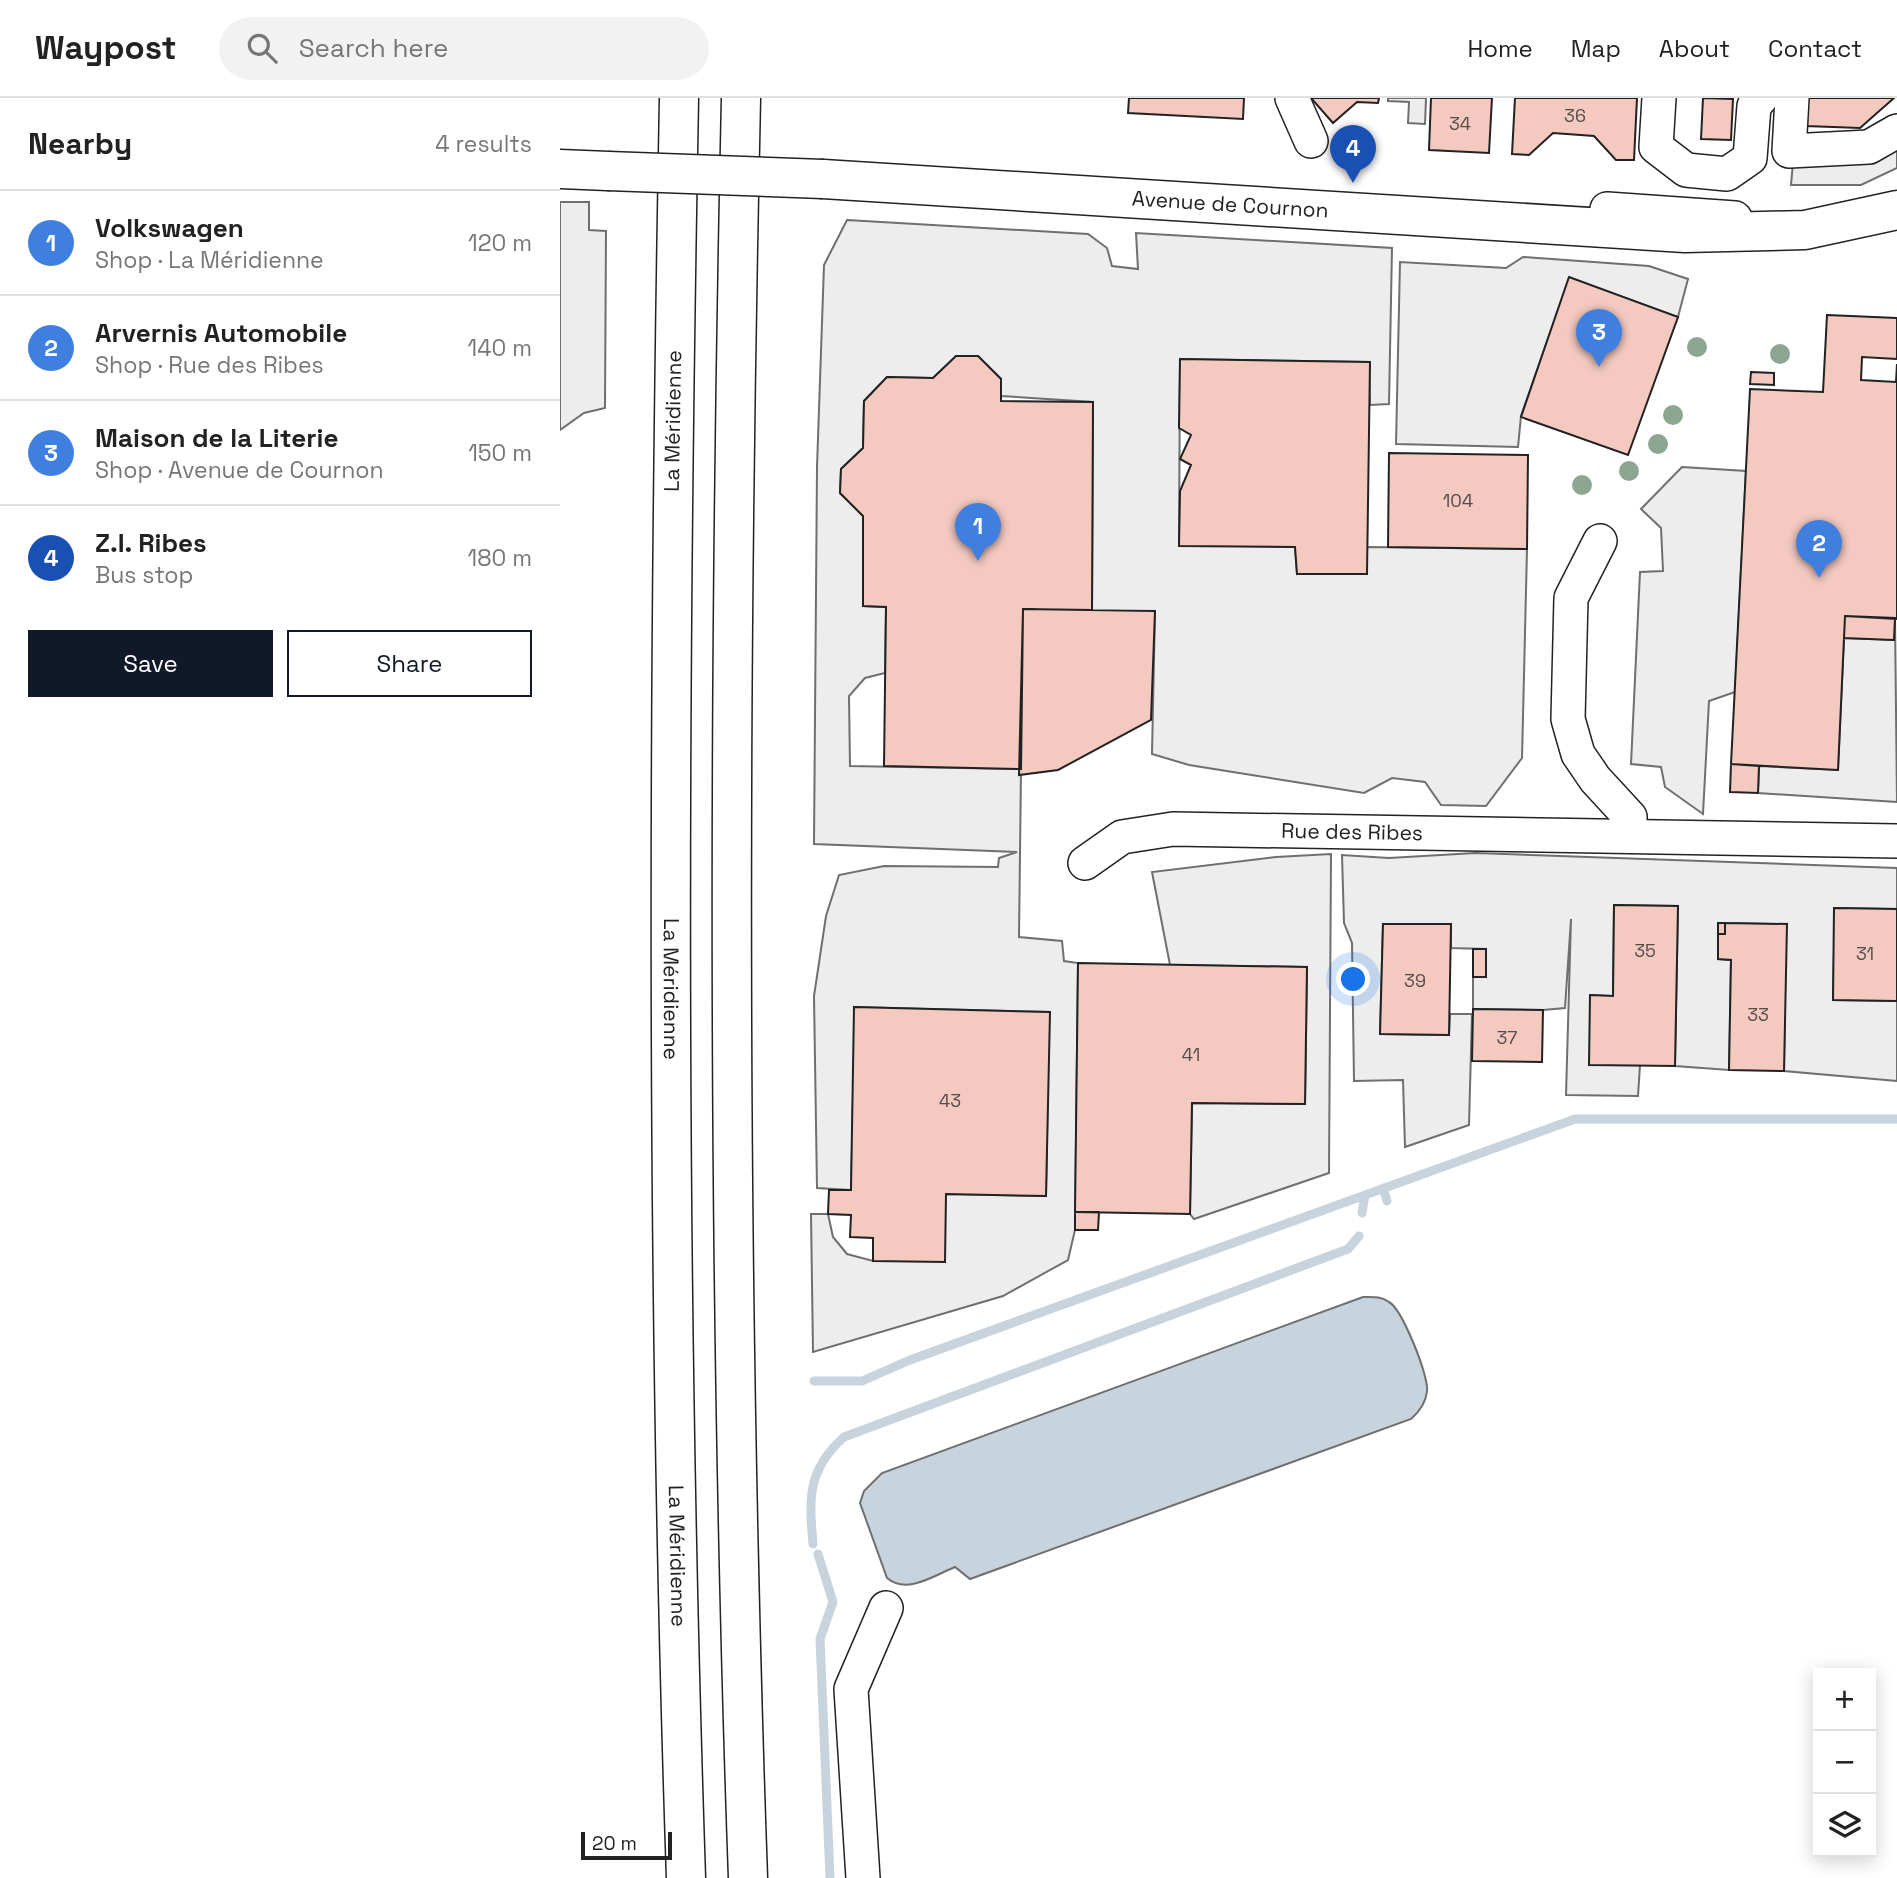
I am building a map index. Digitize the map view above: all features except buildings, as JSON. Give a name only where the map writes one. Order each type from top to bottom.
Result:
[{"type":"main road","name":"La Méridienne","points":[[679,98],[671,513],[670,1114],[675,1479],[686,1878]]},
{"type":"main road","points":[[741,98],[732,509],[732,1130],[748,1878]]},
{"type":"main road","name":"Avenue de Cournon","points":[[560,169],[608,165],[822,174],[1685,233],[1804,230],[1897,210]]},
{"type":"street","points":[[1292,98],[1311,141]]},
{"type":"street","points":[[1659,98],[1656,147],[1686,170],[1727,174],[1750,158],[1754,106],[1761,98]]},
{"type":"street","points":[[1792,98],[1788,151],[1869,147],[1897,131]]},
{"type":"street","points":[[560,157],[608,165]]},
{"type":"street","points":[[1600,541],[1571,598],[1568,719],[1578,754],[1595,779],[1630,817],[1630,836]]},
{"type":"street","name":"Rue des Ribes","points":[[1084,863],[1122,837],[1173,829],[1897,841]]},
{"type":"street","points":[[863,1878],[851,1689],[886,1608]]},
{"type":"shaded area","points":[[1388,98],[1426,98],[1425,124],[1408,123],[1409,102],[1388,101]]},
{"type":"shaded area","points":[[1897,144],[1897,168],[1861,185],[1791,185],[1793,162]]},
{"type":"shaded area","points":[[560,202],[589,202],[589,230],[606,231],[605,408],[584,413],[560,430]]},
{"type":"shaded area","points":[[847,220],[1088,234],[1107,248],[1112,266],[1138,269],[1136,233],[1392,248],[1389,404],[1370,405],[1369,362],[1180,359],[1179,545],[1295,547],[1297,574],[1367,547],[1527,549],[1522,758],[1486,806],[1441,805],[1425,782],[1392,778],[1364,793],[1189,765],[1152,754],[1155,611],[1092,610],[1093,402],[1001,396],[1001,379],[978,356],[956,356],[933,378],[887,377],[864,401],[863,448],[841,469],[840,493],[863,516],[863,606],[886,607],[885,673],[865,678],[849,696],[850,766],[1021,769],[1019,937],[1062,941],[1064,961],[1078,963],[1075,1230],[1068,1260],[1003,1296],[813,1352],[811,1214],[828,1214],[833,1237],[847,1254],[873,1261],[946,1194],[1046,1196],[1049,1012],[855,1007],[851,1190],[817,1188],[814,996],[826,916],[839,875],[884,866],[998,867],[999,858],[1017,852],[814,844],[817,467],[824,265]]},
{"type":"shaded area","points":[[1523,257],[1649,266],[1688,279],[1678,317],[1569,278],[1521,416],[1518,447],[1396,444],[1400,262],[1506,268]]},
{"type":"shaded area","points":[[1682,467],[1746,471],[1735,692],[1709,701],[1703,814],[1665,787],[1661,767],[1631,764],[1640,572],[1663,571],[1661,528],[1641,509]]},
{"type":"shaded area","points":[[1895,618],[1897,802],[1758,793],[1759,766],[1838,770],[1844,638],[1893,640]]},
{"type":"shaded area","points":[[1475,853],[1897,868],[1897,909],[1835,908],[1833,1000],[1897,1001],[1897,1081],[1784,1071],[1786,924],[1718,923],[1718,959],[1731,960],[1729,1070],[1675,1066],[1678,906],[1614,905],[1613,996],[1591,995],[1640,1065],[1638,1096],[1566,1095],[1571,919],[1565,1008],[1543,1010],[1473,1009],[1473,977],[1486,977],[1486,949],[1451,948],[1451,924],[1383,924],[1380,1034],[1449,1035],[1450,1014],[1472,1014],[1469,1125],[1405,1147],[1403,1080],[1354,1081],[1352,943],[1344,923],[1342,855],[1389,858]]},
{"type":"shaded area","points":[[1331,854],[1329,1173],[1194,1219],[1190,1214],[1192,1103],[1305,1104],[1307,967],[1170,965],[1152,872],[1276,857]]},
{"type":"shaded area","points":[[1363,1297],[1380,1298],[1389,1302],[1401,1317],[1414,1344],[1424,1372],[1427,1391],[1422,1406],[1411,1419],[970,1579],[955,1567],[912,1584],[903,1585],[887,1578],[860,1503],[864,1491],[882,1473]]},
{"type":"waterway","points":[[814,1381],[862,1381],[910,1360],[1575,1119],[1897,1119]]},
{"type":"waterway","points":[[1383,1188],[1387,1201]]},
{"type":"waterway","points":[[1362,1213],[1365,1195]]},
{"type":"waterway","points":[[813,1544],[813,1486],[823,1461],[844,1437],[1348,1249],[1359,1236]]},
{"type":"waterway","points":[[818,1554],[833,1602],[820,1639],[830,1878]]},
{"type":"place","name":"Z.I. Ribes","points":[[1353,183]]},
{"type":"place","name":"Maison de la Literie","points":[[1599,367]]},
{"type":"place","name":"Volkswagen","points":[[978,561]]},
{"type":"place","name":"Arvernis Automobile","points":[[1819,578]]}]
